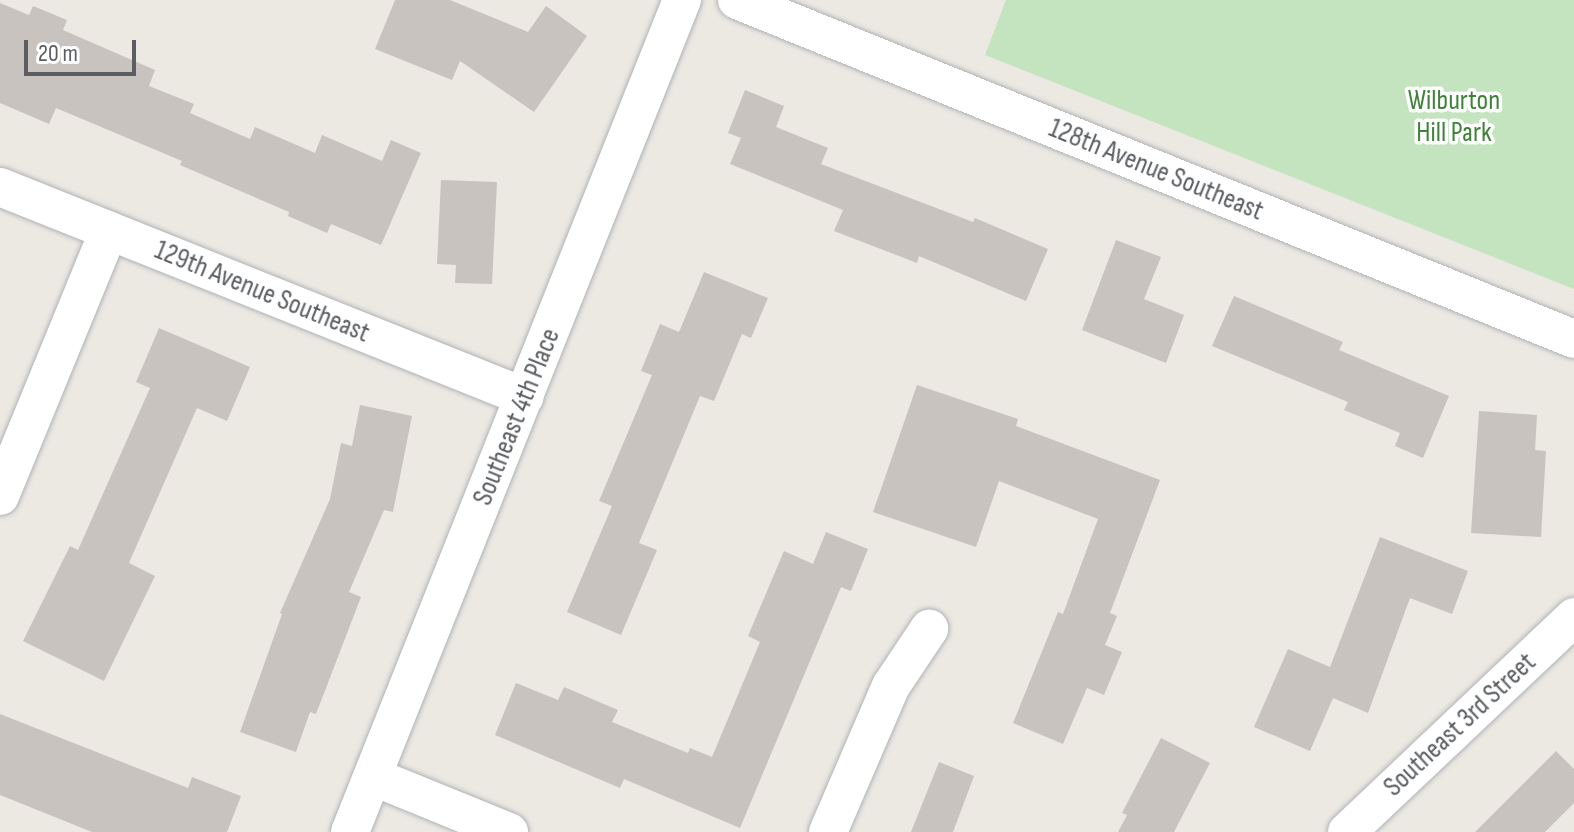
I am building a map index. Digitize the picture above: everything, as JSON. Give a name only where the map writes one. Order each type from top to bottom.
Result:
[{"type":"street","name":"Southeast 4th Place","points":[[350,832],[682,0]]},
{"type":"street","name":"128th Avenue Southeast","points":[[737,0],[1574,339]]},
{"type":"street","name":"129th Avenue Southeast","points":[[0,187],[525,397]]},
{"type":"street","points":[[0,496],[109,230]]},
{"type":"street","name":"Southeast 3rd Street","points":[[1347,832],[1574,617]]},
{"type":"street","points":[[828,832],[891,686],[929,629]]},
{"type":"street","points":[[374,777],[509,832]]},
{"type":"green space","name":"Wilburton Hill Park","points":[[1006,0],[1574,0],[1574,289],[985,55]]},
{"type":"building","points":[[395,0],[450,0],[528,32],[546,6],[587,36],[534,112],[460,61],[452,80],[375,49]]},
{"type":"building","points":[[0,3],[29,15],[33,6],[67,20],[63,30],[155,70],[149,86],[194,104],[190,113],[250,139],[255,127],[315,153],[322,135],[382,161],[391,140],[421,153],[381,245],[331,224],[327,233],[288,216],[289,212],[180,165],[182,161],[56,108],[49,124],[0,103]]},
{"type":"building","points":[[745,90],[784,106],[776,127],[828,148],[821,164],[973,222],[975,218],[1048,249],[1026,301],[919,256],[917,263],[834,231],[843,210],[730,164],[741,138],[728,133]]},
{"type":"building","points":[[441,180],[497,182],[492,284],[455,283],[456,265],[437,264]]},
{"type":"building","points":[[1116,240],[1161,257],[1144,299],[1184,315],[1166,363],[1082,330]]},
{"type":"building","points":[[704,272],[768,298],[751,338],[742,334],[714,401],[700,396],[639,543],[657,550],[621,635],[567,612],[612,506],[599,501],[652,375],[641,371],[660,324],[679,332]]},
{"type":"building","points":[[1234,296],[1343,342],[1339,350],[1449,396],[1423,458],[1395,446],[1400,433],[1344,410],[1348,402],[1212,346]]},
{"type":"building","points":[[159,328],[250,367],[227,421],[197,408],[129,563],[155,576],[104,681],[23,641],[70,546],[78,550],[150,388],[136,382]]},
{"type":"building","points":[[917,385],[1018,419],[1016,426],[1160,480],[1110,613],[1117,616],[1105,645],[1122,652],[1104,695],[1087,688],[1063,744],[1013,723],[1058,612],[1063,614],[1098,519],[999,481],[976,547],[873,512]]},
{"type":"building","points":[[360,405],[412,416],[393,512],[384,510],[349,592],[361,597],[316,714],[310,712],[296,752],[240,732],[280,613],[330,499],[341,443],[352,446]]},
{"type":"building","points":[[1479,411],[1537,415],[1535,450],[1546,451],[1541,537],[1471,533]]},
{"type":"building","points":[[826,532],[868,549],[851,591],[841,587],[740,828],[624,779],[620,788],[495,735],[516,683],[558,700],[564,687],[618,710],[612,722],[688,753],[690,748],[712,757],[760,642],[748,636],[784,551],[813,564]]},
{"type":"building","points":[[1380,537],[1468,571],[1452,614],[1410,598],[1368,713],[1333,698],[1310,751],[1254,727],[1288,649],[1330,667]]},
{"type":"building","points":[[0,714],[188,788],[192,777],[241,796],[227,832],[92,832],[0,795]]},
{"type":"building","points":[[1161,738],[1210,763],[1174,832],[1118,832],[1127,815],[1122,813]]},
{"type":"building","points":[[1556,751],[1574,769],[1574,803],[1545,832],[1475,832]]},
{"type":"building","points":[[939,762],[974,776],[953,832],[911,832]]}]
